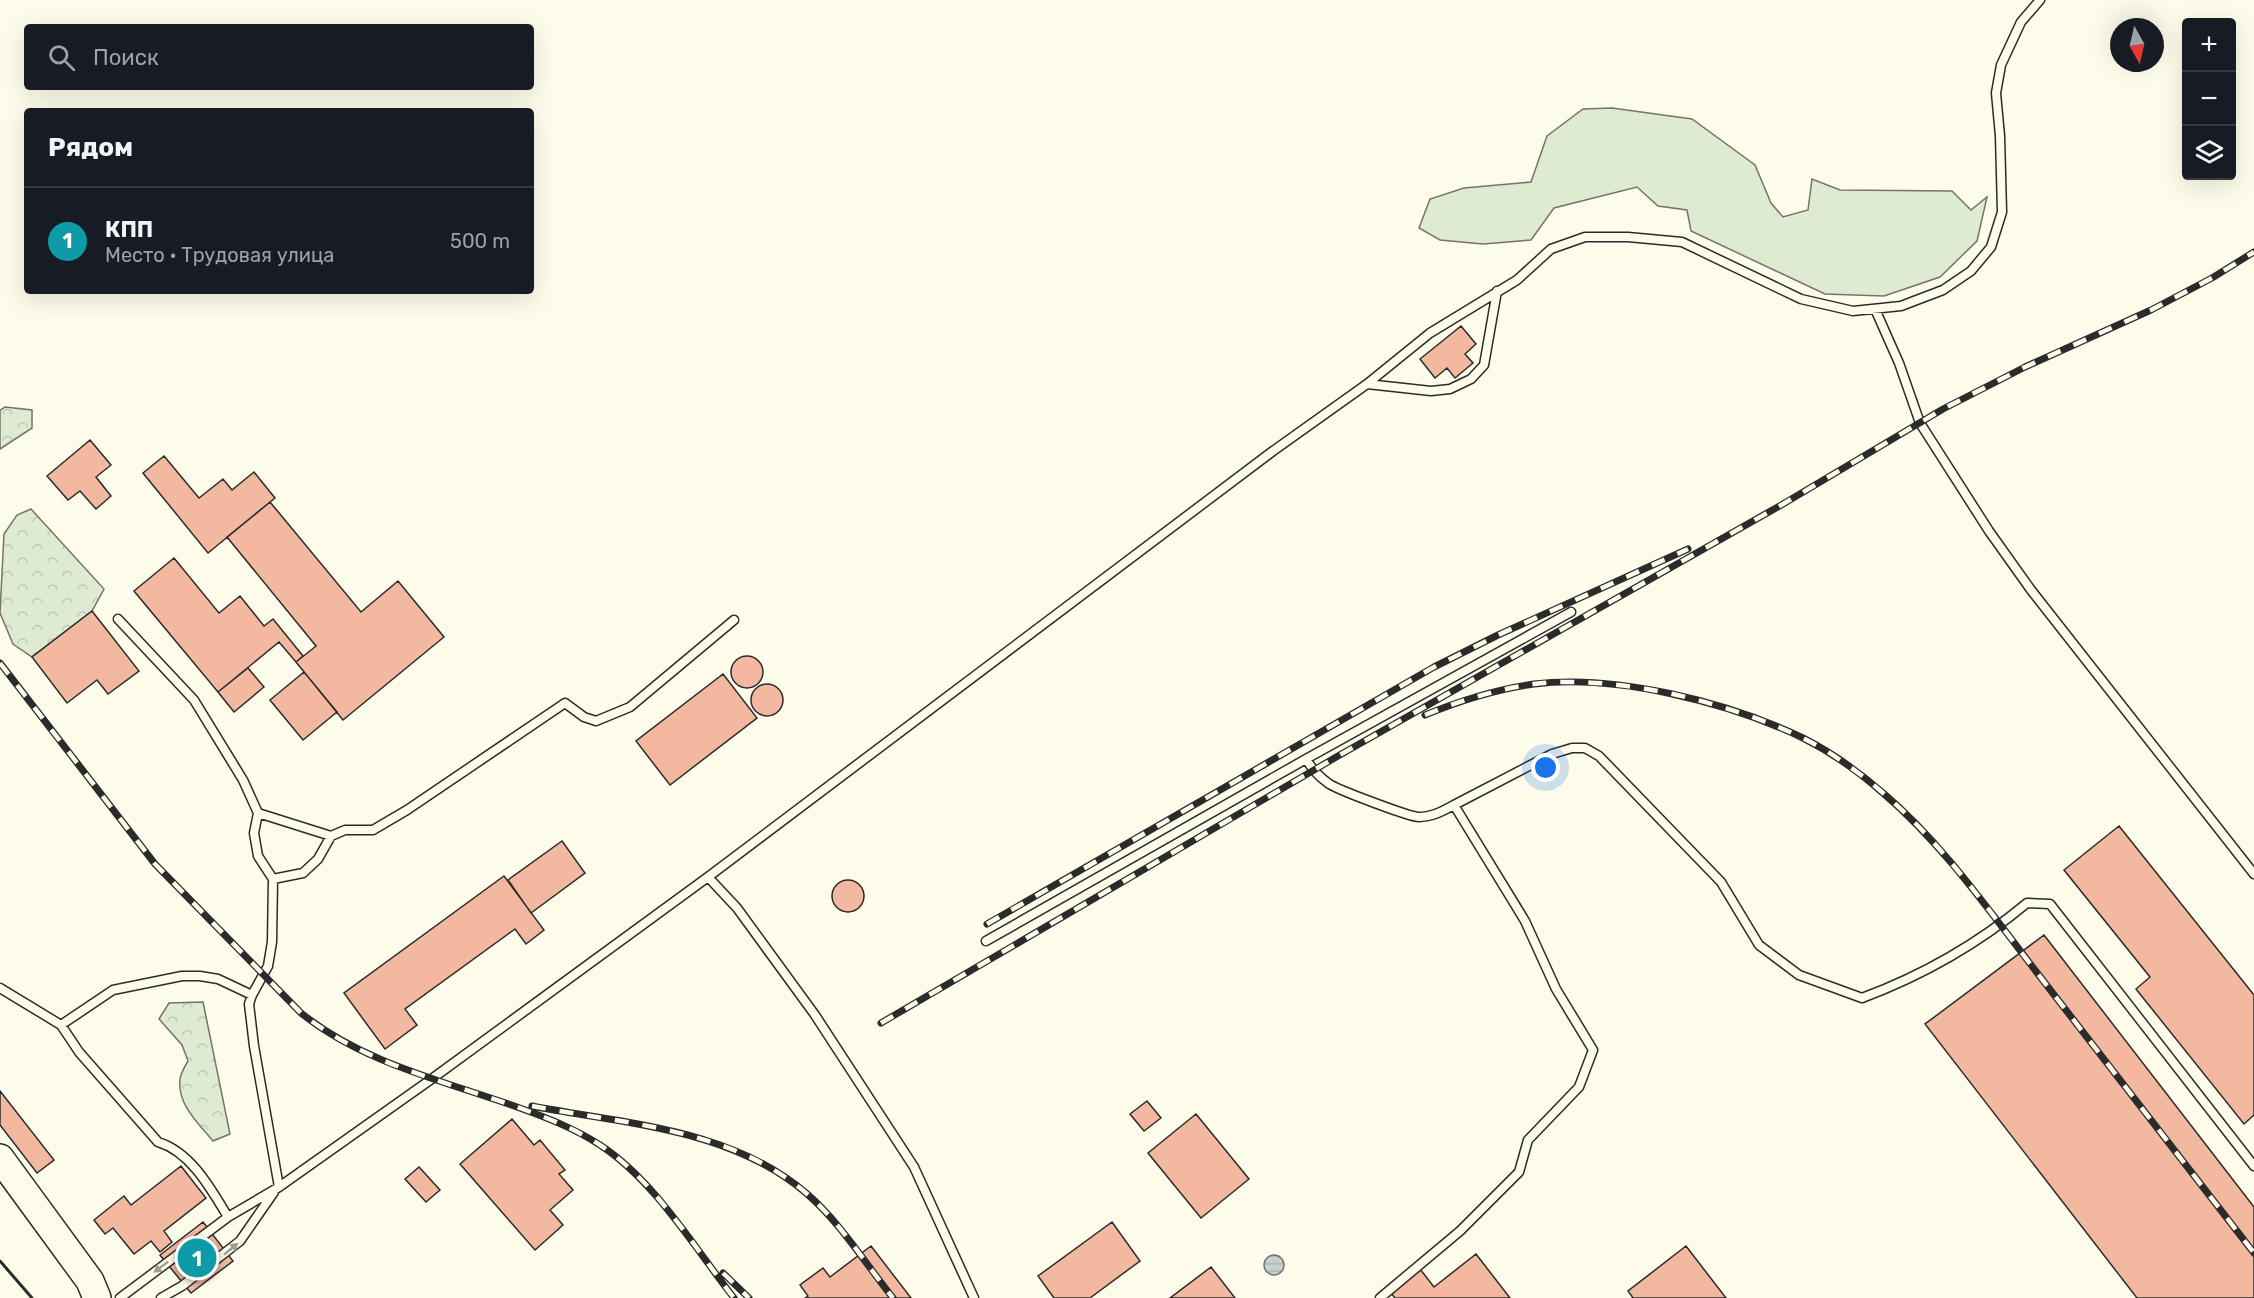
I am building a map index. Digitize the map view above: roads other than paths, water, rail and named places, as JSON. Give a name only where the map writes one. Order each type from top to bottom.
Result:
[{"type":"main road","points":[[0,1158],[90,1281],[97,1298]]},
{"type":"lane","points":[[120,1298],[228,1217],[279,1187],[434,1078],[708,877],[1263,458],[1367,384],[1430,333],[1517,280],[1551,249],[1585,237],[1628,237],[1682,242],[1801,299],[1853,311],[1901,306],[1943,290],[1971,272],[1991,247],[2002,212],[2000,136],[1996,93],[2001,65],[2021,22],[2040,0]]},
{"type":"lane","points":[[1367,384],[1431,391],[1450,389],[1471,379],[1484,365],[1497,291]]},
{"type":"lane","points":[[1875,309],[1899,363],[1920,423],[1989,531],[2031,590],[2254,874]]},
{"type":"lane","points":[[986,941],[1571,612]]},
{"type":"lane","points":[[118,618],[194,700],[243,780],[258,813],[254,833],[258,856],[273,879],[272,942],[268,966],[249,1004],[254,1046],[279,1187],[240,1241],[182,1286],[164,1297]]},
{"type":"lane","points":[[273,879],[303,873],[318,858],[331,836],[345,830],[373,830],[565,703],[584,717],[596,721],[630,707],[734,620]]},
{"type":"lane","points":[[1306,759],[1313,771],[1328,784],[1404,814],[1418,817],[1437,813],[1454,805],[1551,754],[1572,748],[1585,748],[1599,756],[1619,774],[1721,882],[1759,945],[1799,975],[1862,998],[1902,983],[2000,925],[2027,903],[2050,904],[2254,1166]]},
{"type":"lane","points":[[1380,1298],[1460,1231],[1519,1172],[1528,1140],[1579,1087],[1593,1050],[1556,989],[1525,921],[1454,805]]},
{"type":"lane","points":[[258,813],[331,836]]},
{"type":"lane","points":[[708,877],[737,908],[815,1015],[914,1167],[974,1298]]},
{"type":"lane","points":[[61,1025],[113,990],[182,976],[218,979],[252,995]]},
{"type":"lane","points":[[0,988],[61,1025],[80,1052],[158,1142],[170,1145],[192,1165],[211,1189],[228,1217]]},
{"type":"railway","points":[[881,1023],[1338,756],[1783,504],[1943,409],[2025,367],[2151,310],[2212,278],[2254,252]]},
{"type":"railway","points":[[987,924],[1434,667],[1498,635],[1688,549]]},
{"type":"railway","points":[[0,663],[155,864],[301,1013],[325,1030],[377,1058],[538,1115],[570,1128],[600,1145],[638,1176],[656,1195],[734,1298]]},
{"type":"railway","points":[[1425,715],[1478,696],[1520,686],[1566,682],[1600,683],[1635,687],[1707,702],[1773,725],[1803,738],[1834,756],[1883,793],[1946,856],[2254,1253]]},
{"type":"railway","points":[[532,1106],[675,1132],[744,1155],[776,1171],[806,1193],[830,1217],[893,1298]]},
{"type":"railway","points":[[723,1273],[749,1298]]},
{"type":"place","name":"КПП","points":[[197,1258]]}]
